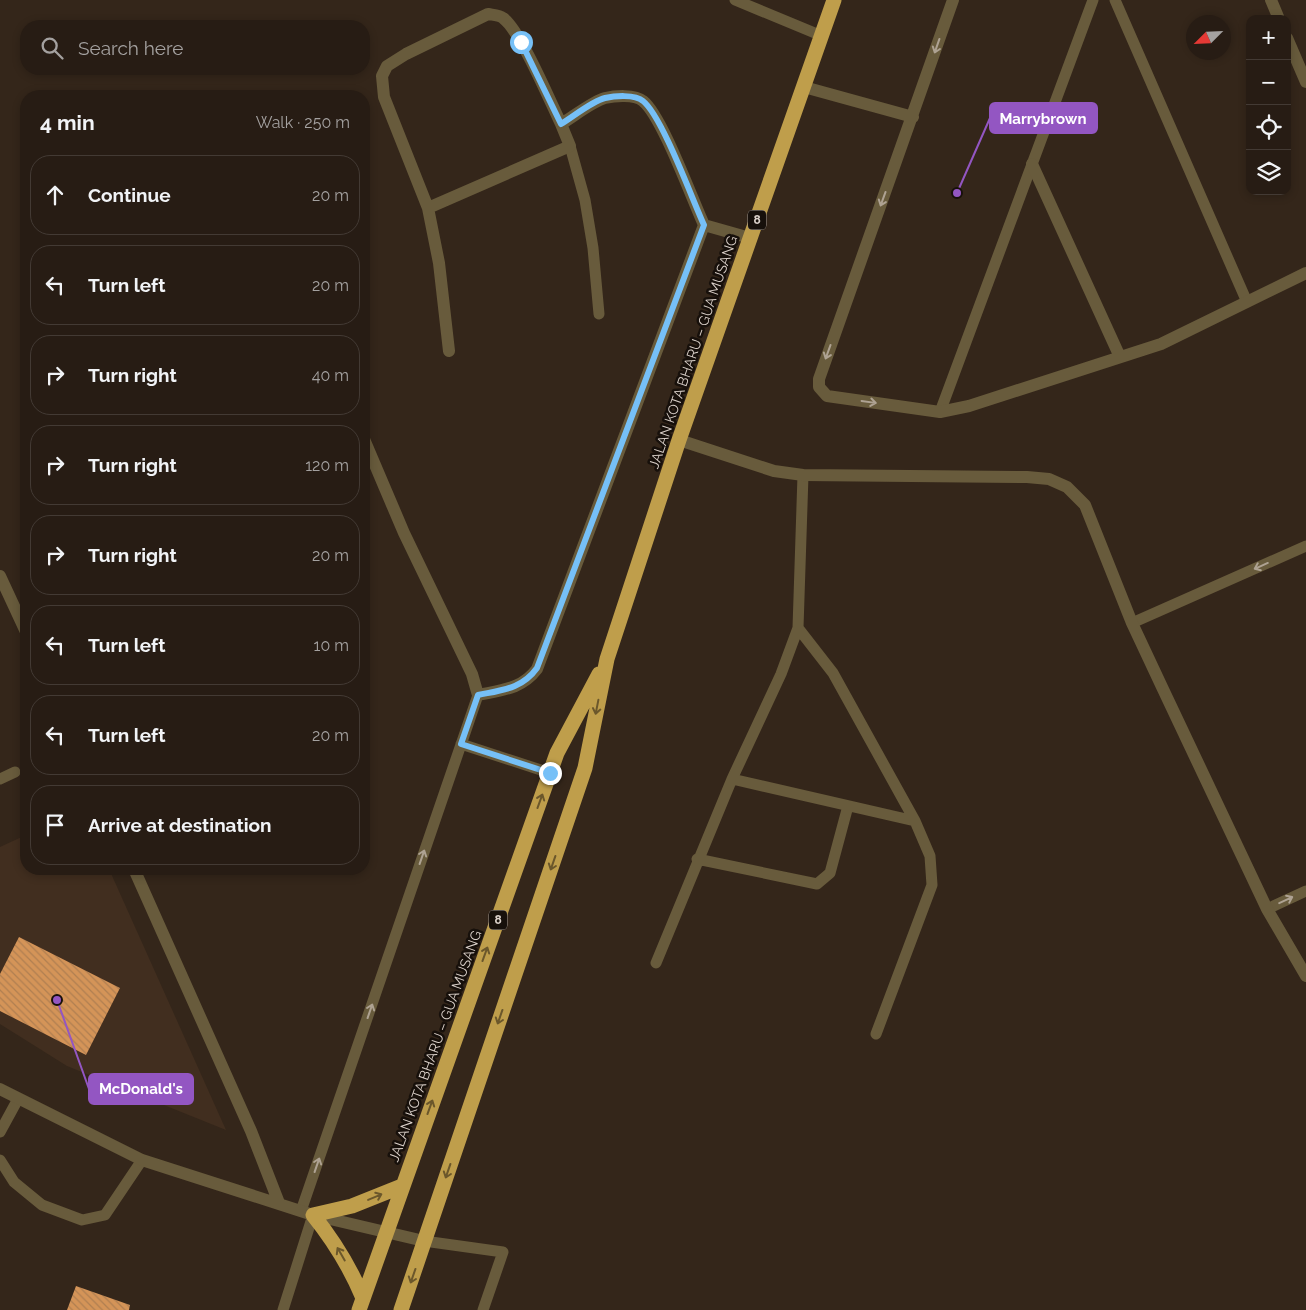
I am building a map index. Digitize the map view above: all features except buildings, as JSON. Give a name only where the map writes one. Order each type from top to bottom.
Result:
[{"type":"highway","name":"JALAN KOTA BHARU – GUA MUSANG","points":[[401,1310],[585,768],[607,659],[679,440],[834,0]]},
{"type":"highway","name":"JALAN KOTA BHARU – GUA MUSANG","points":[[361,1304],[385,1232],[557,753],[607,659]]},
{"type":"highway","points":[[307,1213],[352,1206],[402,1186]]},
{"type":"highway","points":[[307,1213],[332,1238],[354,1276],[361,1304]]},
{"type":"street","points":[[953,0],[819,379],[819,387],[827,396],[940,412],[969,406],[1161,344],[1306,273]]},
{"type":"street","points":[[1271,0],[1277,15]]},
{"type":"street","points":[[428,208],[570,146],[561,124],[511,25],[501,16],[488,14],[406,54],[387,66],[382,76],[384,97],[428,208],[439,263],[449,351]]},
{"type":"street","points":[[1291,47],[1306,82]]},
{"type":"street","points":[[804,87],[913,117]]},
{"type":"street","points":[[370,453],[404,533],[472,674],[478,695],[514,688],[529,679],[537,668],[704,225],[651,110],[641,99],[630,97],[604,98],[561,124]]},
{"type":"street","points":[[1032,164],[1120,356]]},
{"type":"street","points":[[704,225],[750,238]]},
{"type":"street","points":[[679,440],[774,471],[803,475],[1049,479],[1068,487],[1085,504],[1132,623],[1267,909],[1306,976]]},
{"type":"street","points":[[0,576],[20,619]]},
{"type":"street","points":[[137,875],[251,1131],[279,1203]]},
{"type":"street","points":[[0,1089],[142,1160],[307,1213],[424,1241]]},
{"type":"lane","points":[[735,0],[822,36]]},
{"type":"lane","points":[[940,412],[1093,0]]},
{"type":"lane","points":[[1115,0],[1247,302]]},
{"type":"lane","points":[[570,146],[585,200],[593,248],[599,314]]},
{"type":"lane","points":[[656,963],[698,859],[780,674],[798,628],[803,475]]},
{"type":"lane","points":[[1132,623],[1306,546]]},
{"type":"lane","points":[[798,628],[833,673],[916,821],[930,856],[932,885],[876,1034]]},
{"type":"lane","points":[[283,1310],[307,1213],[478,695]]},
{"type":"lane","points":[[461,744],[550,773]]},
{"type":"lane","points":[[0,779],[15,772]]},
{"type":"lane","points":[[732,779],[916,821]]},
{"type":"lane","points":[[698,859],[817,884],[830,873],[848,806]]},
{"type":"lane","points":[[1267,909],[1306,891]]},
{"type":"lane","points":[[0,1132],[18,1099]]},
{"type":"lane","points":[[0,1160],[14,1182],[42,1205],[82,1220],[105,1215],[142,1160]]},
{"type":"lane","points":[[424,1241],[503,1252],[483,1310]]},
{"type":"shaded area","points":[[20,838],[20,875],[112,875],[226,1130],[67,1066],[0,1024],[0,847]]},
{"type":"place","name":"Marrybrown","points":[[957,193]]},
{"type":"place","name":"McDonald's","points":[[57,1000]]},
{"type":"route","points":[[521,42],[561,124],[604,98],[630,97],[641,99],[651,110],[704,225],[537,668],[529,679],[514,688],[478,695],[461,744],[550,773]]}]
